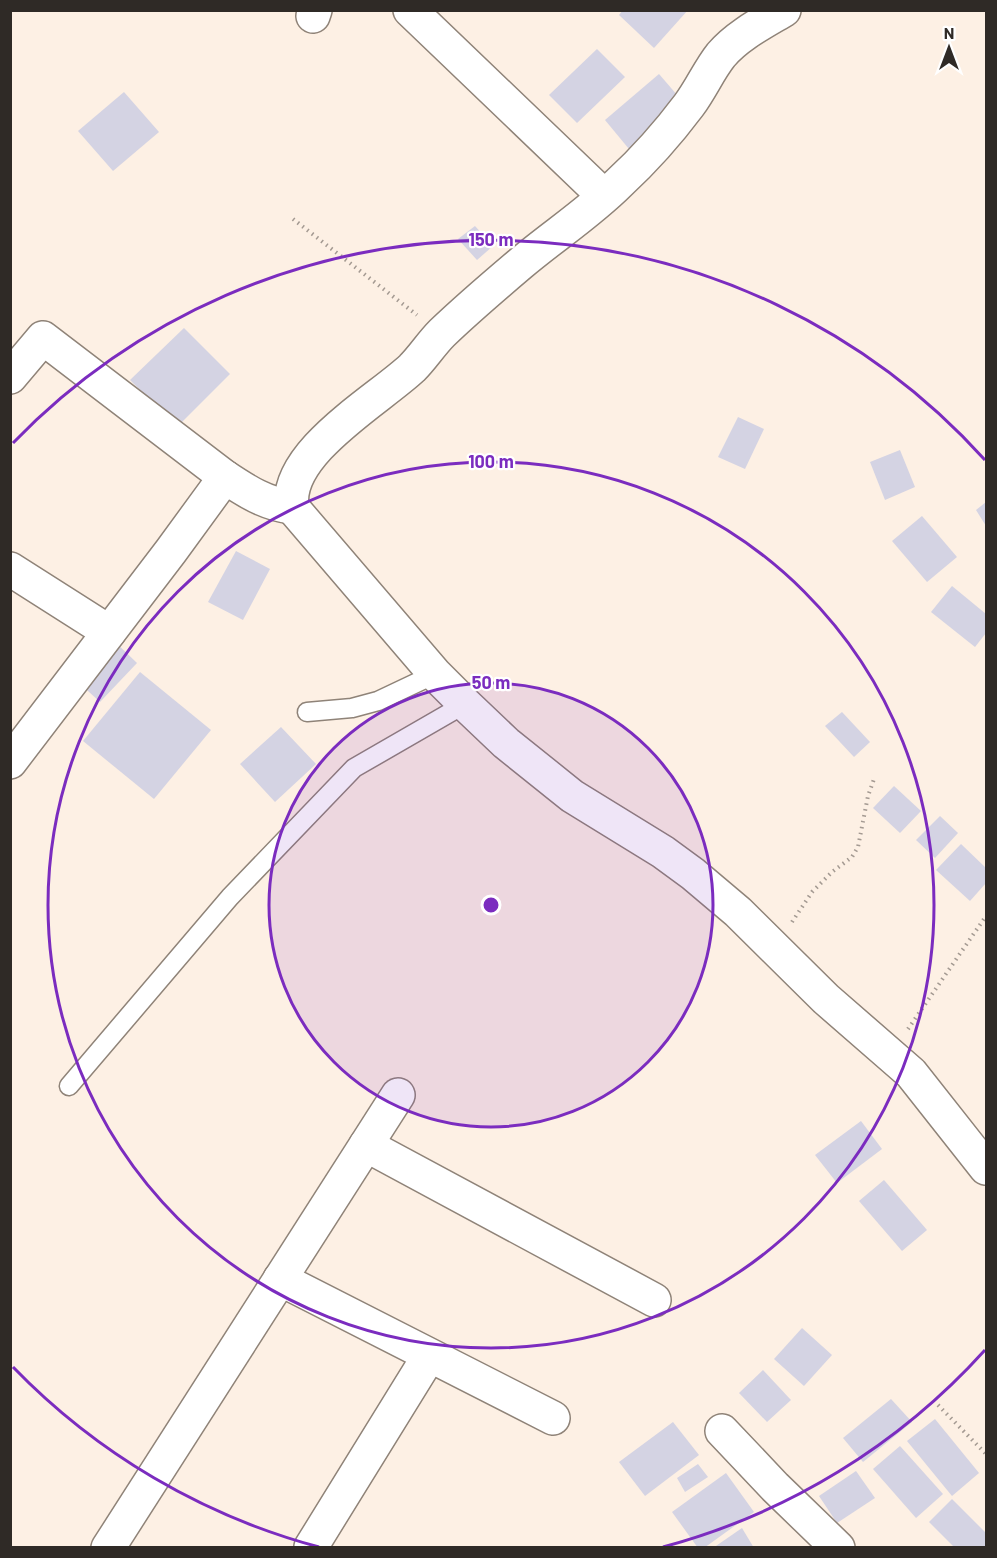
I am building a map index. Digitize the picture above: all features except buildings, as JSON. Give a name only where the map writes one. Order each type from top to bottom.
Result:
[{"type":"street","points":[[411,10],[604,196]]},
{"type":"street","points":[[784,10],[746,34],[720,56],[689,105],[648,154],[604,196],[522,262],[441,334],[414,366],[394,384],[349,417],[303,465],[291,497],[292,507],[435,674],[506,743],[572,796],[663,852],[738,912],[826,999],[890,1054],[924,1088],[987,1168]]},
{"type":"street","points":[[10,377],[43,338],[225,477],[253,495],[272,503],[292,507]]},
{"type":"street","points":[[10,762],[225,477]]},
{"type":"street","points":[[10,569],[109,632]]},
{"type":"street","points":[[108,1548],[398,1095]]},
{"type":"street","points":[[366,1146],[654,1300]]},
{"type":"street","points":[[280,1279],[552,1418]]},
{"type":"street","points":[[311,1547],[429,1356]]},
{"type":"street","points":[[722,1431],[825,1544]]},
{"type":"lane","points":[[307,712],[352,708],[378,701],[435,674]]},
{"type":"lane","points":[[69,1086],[230,897],[354,768],[465,704]]},
{"type":"path","points":[[293,219],[441,334]]},
{"type":"path","points":[[777,952],[798,912],[812,892],[832,872],[852,857],[858,847],[868,796],[874,779]]},
{"type":"path","points":[[890,1054],[978,925],[987,916]]},
{"type":"path","points":[[938,1405],[987,1454]]}]
